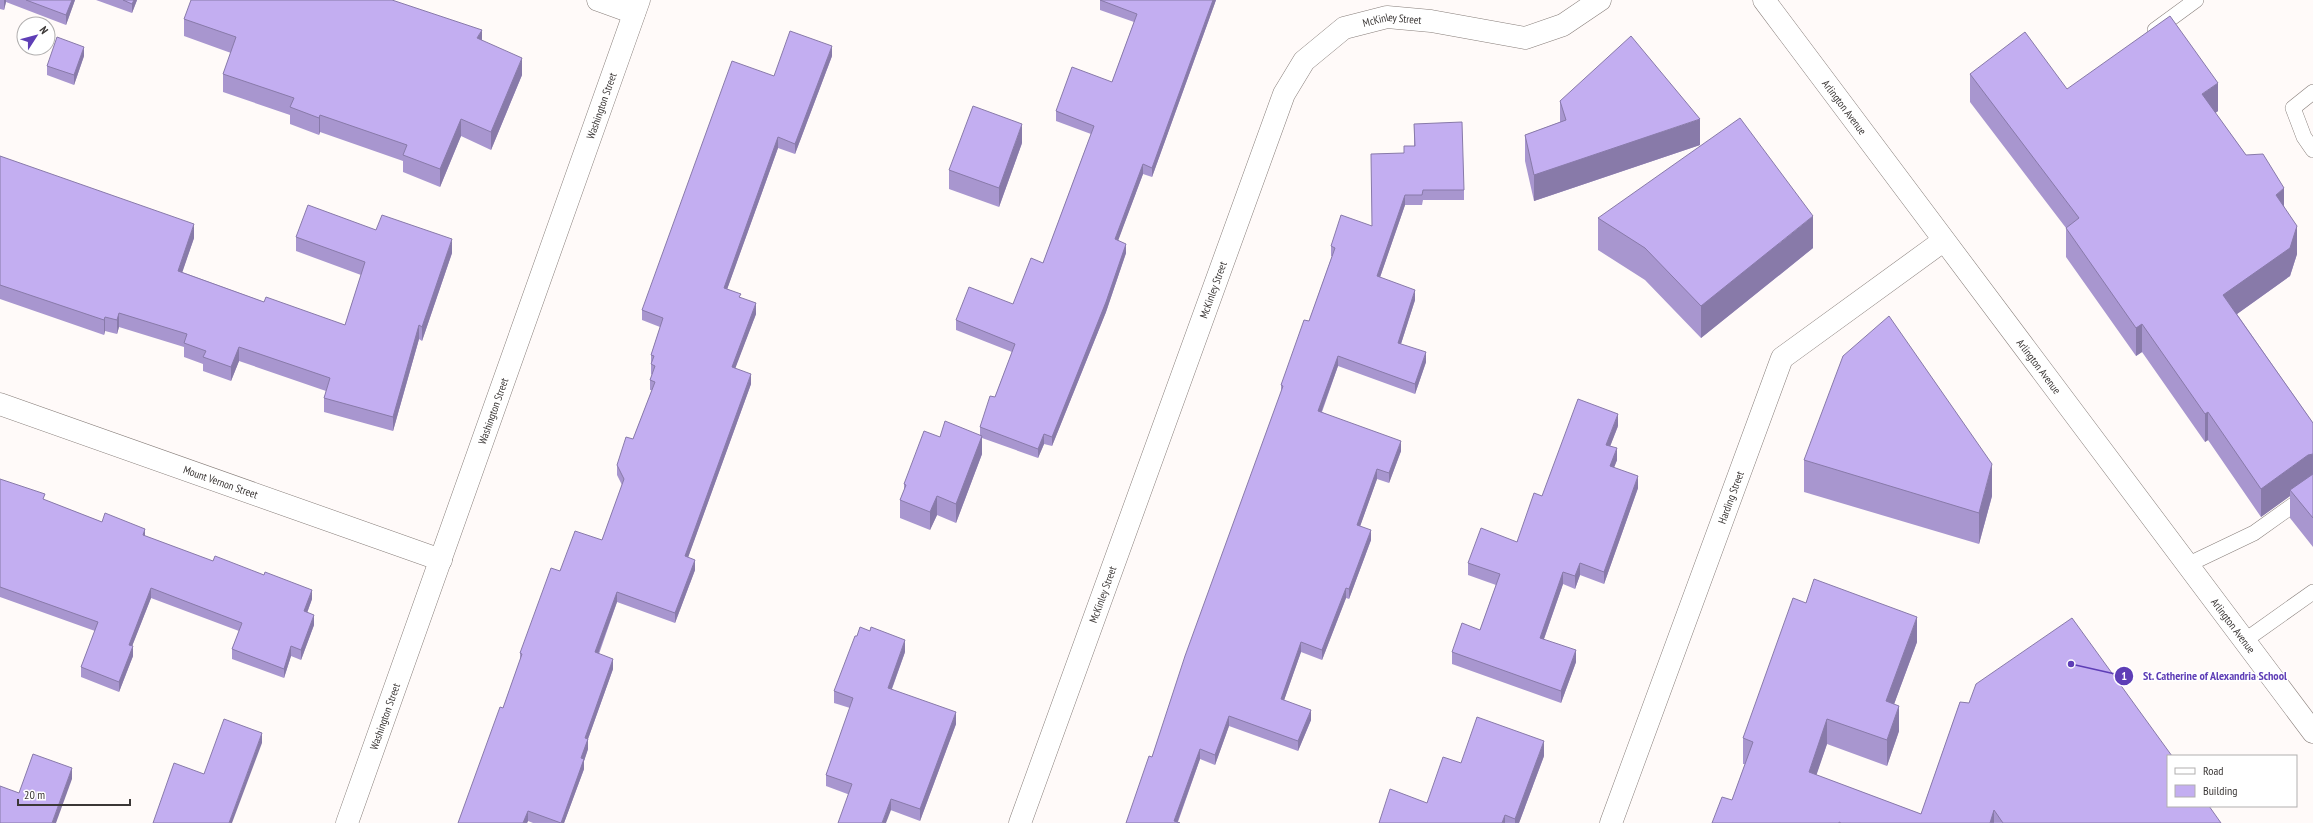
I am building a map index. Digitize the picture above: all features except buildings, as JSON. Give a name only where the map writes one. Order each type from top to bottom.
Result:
[{"type":"street","points":[[598,0],[637,7]]},
{"type":"street","name":"McKinley Street","points":[[1020,823],[1284,94],[1304,61],[1344,28],[1387,17],[1431,21],[1525,38],[1563,25],[1600,0]]},
{"type":"street","name":"Arlington Avenue","points":[[1764,0],[1943,241],[2313,732]]},
{"type":"street","name":"Washington Street","points":[[347,823],[637,7]]},
{"type":"street","name":"Harding Street","points":[[1611,823],[1782,358],[1943,241]]},
{"type":"street","name":"Mount Vernon Street","points":[[0,404],[441,560]]},
{"type":"lane","points":[[2141,40],[2196,0]]},
{"type":"lane","points":[[2313,92],[2293,108],[2304,138],[2313,150]]},
{"type":"lane","points":[[2187,565],[2254,533],[2313,491]]},
{"type":"lane","points":[[2244,641],[2313,592]]},
{"type":"place","name":"St. Catherine of Alexandria School","points":[[2071,664]]}]
